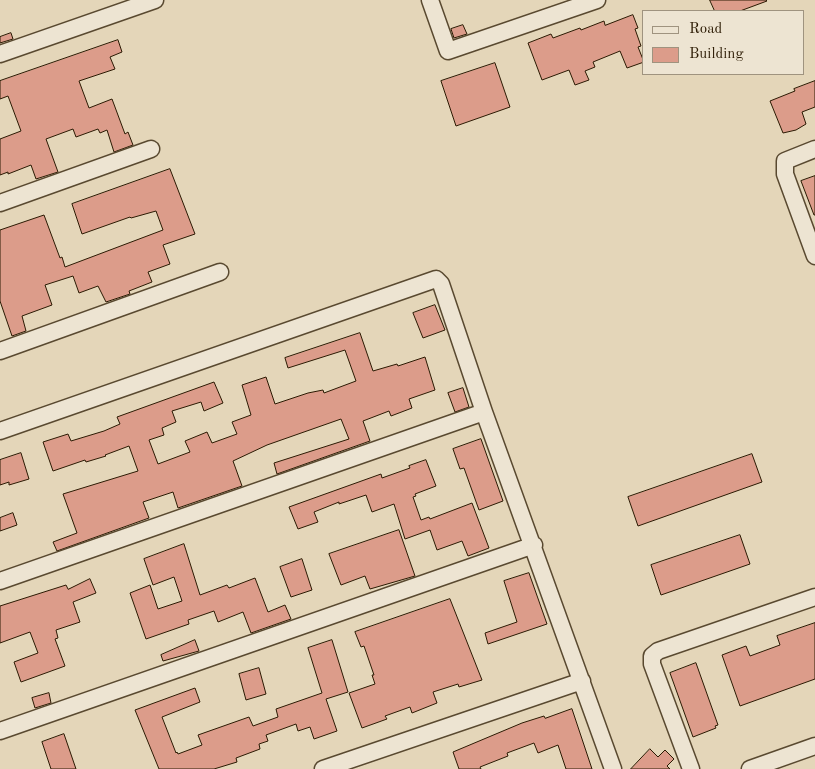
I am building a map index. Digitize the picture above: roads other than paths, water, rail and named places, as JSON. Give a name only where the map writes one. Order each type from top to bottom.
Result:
[{"type":"street","points":[[0,54],[155,0]]},
{"type":"street","points":[[430,0],[448,51],[596,0]]},
{"type":"street","points":[[0,203],[151,149]]},
{"type":"street","points":[[815,150],[785,161],[785,174],[815,256]]},
{"type":"street","points":[[0,351],[220,272]]},
{"type":"street","points":[[0,431],[436,278],[441,284],[484,412],[614,769]]},
{"type":"street","points":[[0,581],[484,412]]},
{"type":"street","points":[[0,731],[534,545]]},
{"type":"street","points":[[691,769],[652,664],[652,656],[658,651],[815,597]]},
{"type":"street","points":[[324,769],[582,681]]},
{"type":"street","points":[[750,769],[815,746]]}]
